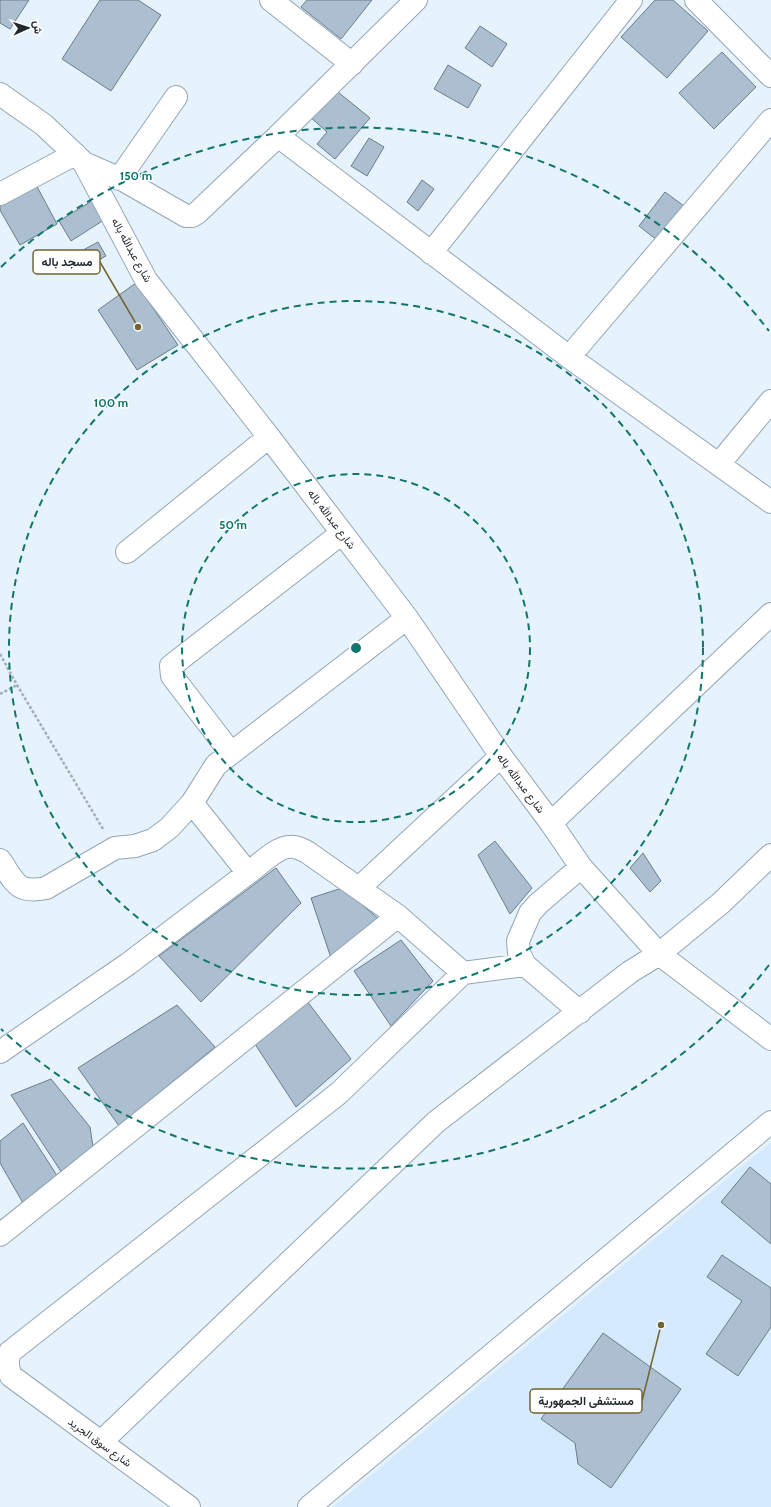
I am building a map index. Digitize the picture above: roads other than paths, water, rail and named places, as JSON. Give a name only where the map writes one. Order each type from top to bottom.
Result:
[{"type":"street","points":[[271,0],[352,64]]},
{"type":"street","points":[[0,194],[80,159],[186,216],[192,216],[197,213],[278,136],[416,0]]},
{"type":"street","points":[[431,253],[631,0]]},
{"type":"street","points":[[696,0],[771,76]]},
{"type":"street","name":"شارع عبدالله باله","points":[[0,94],[44,125],[80,159],[146,280],[269,437],[407,618],[501,756],[552,823],[581,867],[659,954],[771,1039]]},
{"type":"street","points":[[119,179],[176,97]]},
{"type":"street","points":[[570,357],[771,120]]},
{"type":"street","points":[[278,136],[570,357],[771,502]]},
{"type":"street","points":[[719,464],[771,401]]},
{"type":"street","points":[[127,552],[269,437]]},
{"type":"street","points":[[231,753],[172,676],[171,666],[342,533]]},
{"type":"street","points":[[552,823],[771,614]]},
{"type":"street","points":[[0,860],[16,885],[33,890],[46,888],[115,848],[135,846],[153,840],[169,828],[192,803],[216,766],[407,618]]},
{"type":"street","points":[[359,888],[501,756]]},
{"type":"street","points":[[192,803],[248,873]]},
{"type":"street","points":[[0,1052],[128,964],[281,848],[288,846],[307,852],[398,916],[463,973],[525,965]]},
{"type":"street","points":[[101,1442],[436,1122],[630,972],[659,954],[721,903],[771,855]]},
{"type":"street","points":[[580,1012],[525,965],[519,953],[518,941],[530,913],[538,904],[581,867]]},
{"type":"street","points":[[0,1235],[398,916]]},
{"type":"street","name":"شارع سوق الجريد","points":[[188,1507],[6,1374],[8,1368],[7,1360],[10,1352],[338,1093],[463,973]]},
{"type":"street","points":[[309,1507],[771,1122]]},
{"type":"place","name":"مسجد باله","points":[[138,327]]},
{"type":"place","name":"مستشفى الجمهورية","points":[[661,1325]]}]
